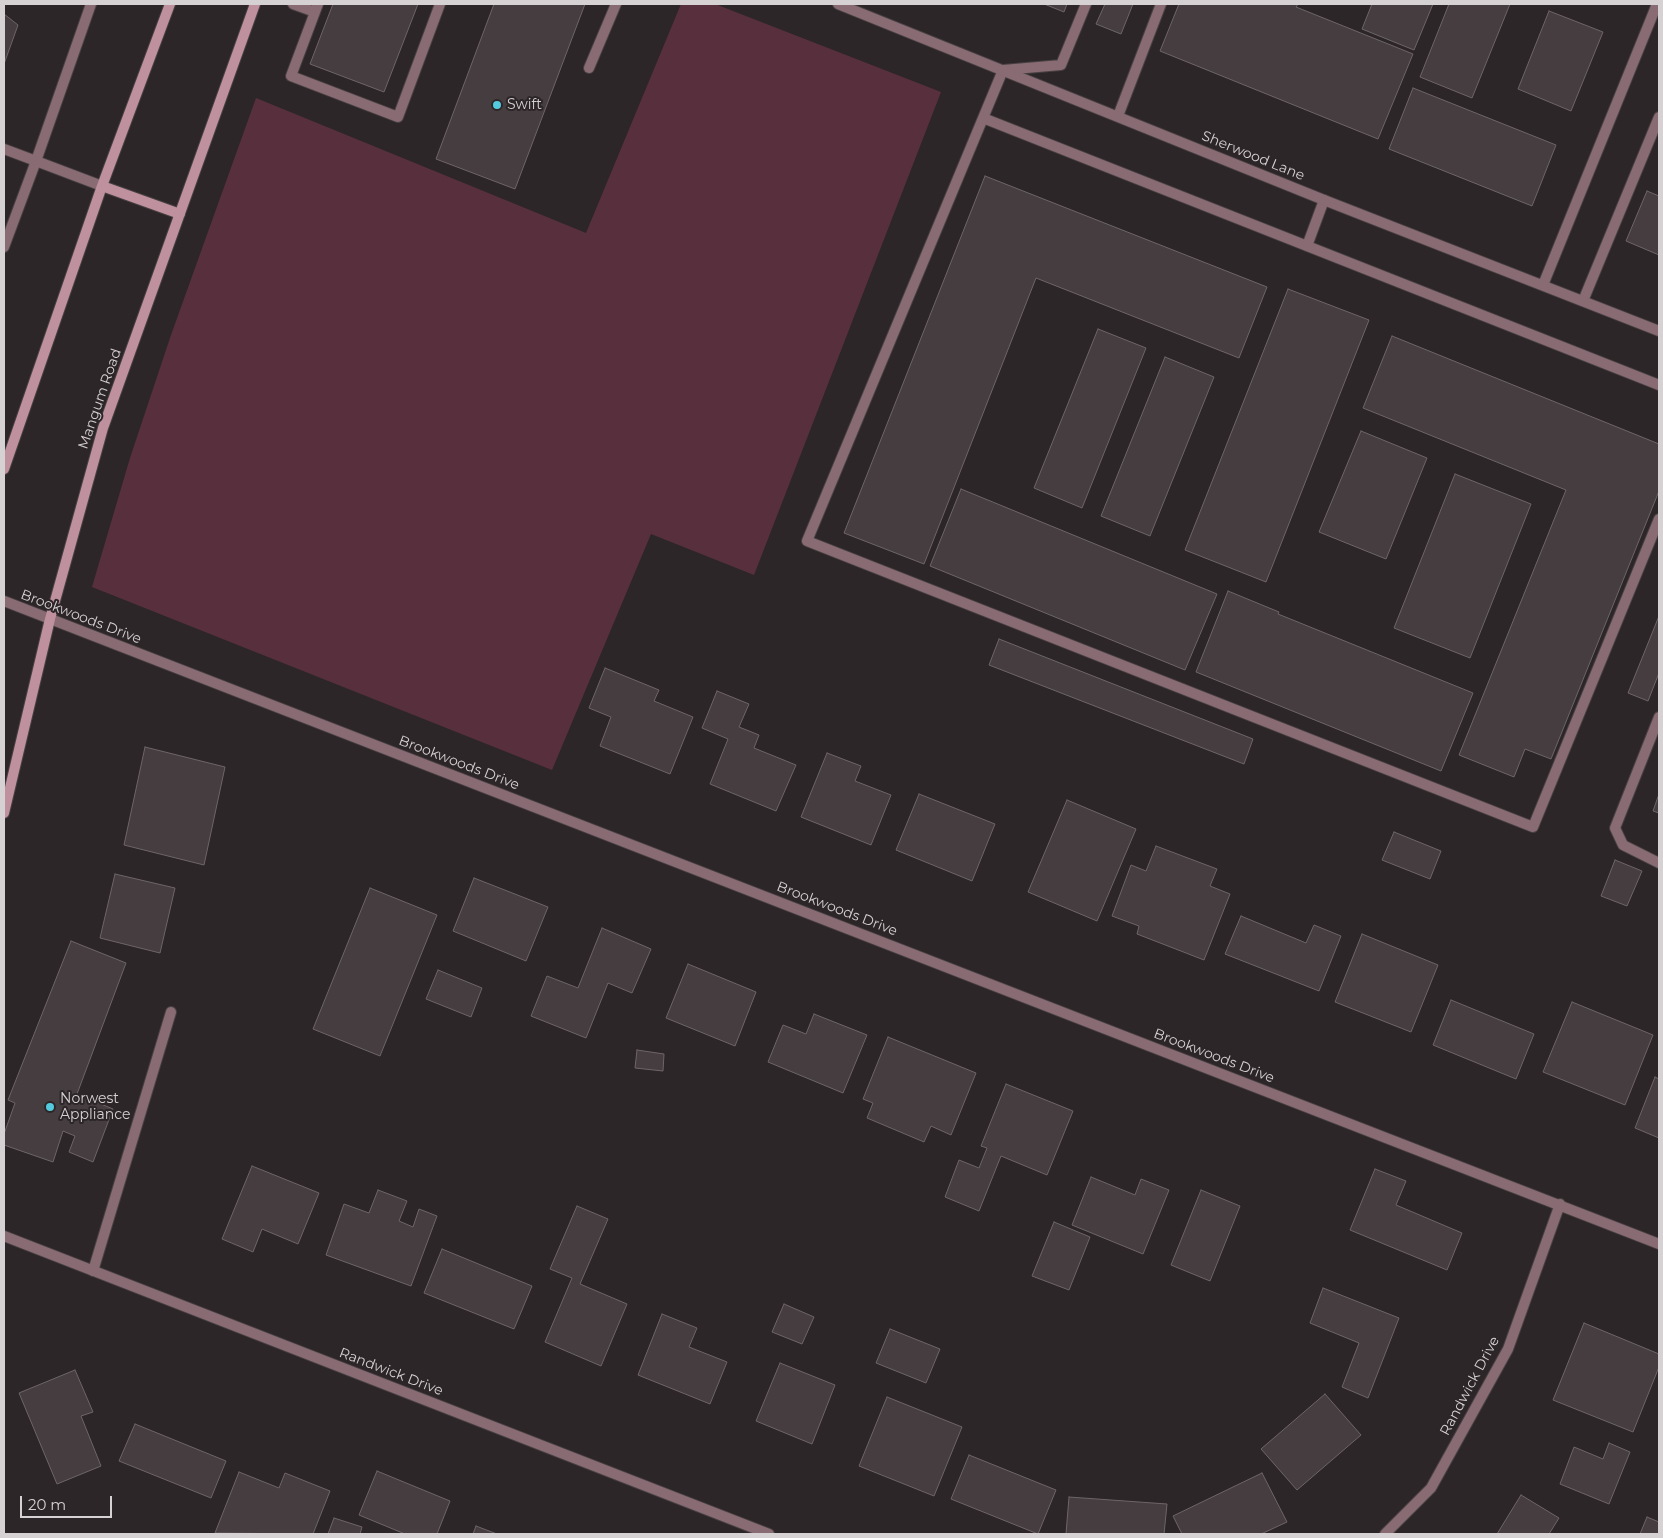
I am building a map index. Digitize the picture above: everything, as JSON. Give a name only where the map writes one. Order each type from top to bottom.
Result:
[{"type":"main road","points":[[4,469],[102,186],[170,4]]},
{"type":"main road","name":"Mangum Road","points":[[4,813],[50,619],[104,428],[255,4]]},
{"type":"main road","points":[[102,186],[180,214]]},
{"type":"street","points":[[4,247],[91,4]]},
{"type":"street","points":[[293,4],[316,8],[291,76],[398,118],[440,4]]},
{"type":"street","points":[[590,68],[616,4]]},
{"type":"street","name":"Sherwood Lane","points":[[838,4],[1324,200],[1659,331]]},
{"type":"street","points":[[1086,4],[1062,65],[1003,70],[807,541],[1532,827],[1659,519]]},
{"type":"street","points":[[1118,116],[1161,4]]},
{"type":"street","points":[[1543,285],[1658,4]]},
{"type":"street","points":[[1583,300],[1659,117]]},
{"type":"street","points":[[983,118],[1659,385]]},
{"type":"street","points":[[4,149],[102,186]]},
{"type":"street","points":[[1307,246],[1324,200]]},
{"type":"street","name":"Brookwoods Drive","points":[[4,601],[1659,1244]]},
{"type":"street","points":[[1659,717],[1615,828],[1623,845],[1659,863]]},
{"type":"street","points":[[93,1271],[171,1012]]},
{"type":"street","name":"Randwick Drive","points":[[1385,1534],[1431,1488],[1508,1349],[1560,1204]]},
{"type":"street","name":"Randwick Drive","points":[[4,1236],[768,1534]]},
{"type":"shaded area","points":[[681,4],[715,4],[941,92],[754,575],[651,534],[552,770],[92,587],[130,458],[171,335],[256,98],[586,233]]},
{"type":"building","points":[[333,4],[418,4],[384,92],[310,64]]},
{"type":"building","points":[[494,4],[585,4],[515,189],[436,159]]},
{"type":"building","points":[[1044,4],[1067,4],[1064,12]]},
{"type":"building","points":[[1105,4],[1133,4],[1121,34],[1096,24]]},
{"type":"building","points":[[1179,4],[1298,4],[1296,7],[1413,54],[1378,139],[1160,51]]},
{"type":"building","points":[[1372,4],[1433,4],[1414,50],[1362,29]]},
{"type":"building","points":[[1449,4],[1510,4],[1472,98],[1420,77]]},
{"type":"building","points":[[1549,11],[1603,32],[1571,111],[1518,89]]},
{"type":"building","points":[[4,14],[18,25],[4,64]]},
{"type":"building","points":[[1413,88],[1556,145],[1532,206],[1389,149]]},
{"type":"building","points":[[985,176],[1267,287],[1239,358],[1036,278],[924,564],[844,533]]},
{"type":"building","points":[[1647,191],[1659,196],[1659,255],[1626,241]]},
{"type":"building","points":[[1288,289],[1369,320],[1266,582],[1185,550]]},
{"type":"building","points":[[1098,329],[1146,348],[1082,508],[1034,488]]},
{"type":"building","points":[[1392,336],[1659,444],[1659,491],[1551,759],[1525,749],[1514,777],[1459,755],[1566,490],[1363,408]]},
{"type":"building","points":[[1165,357],[1214,377],[1150,536],[1101,516]]},
{"type":"building","points":[[1361,431],[1427,458],[1386,559],[1319,532]]},
{"type":"building","points":[[1455,474],[1531,504],[1470,658],[1394,628]]},
{"type":"building","points":[[961,489],[1217,594],[1185,670],[930,566]]},
{"type":"building","points":[[1228,591],[1279,612],[1278,614],[1473,693],[1441,771],[1196,672]]},
{"type":"building","points":[[1659,616],[1659,673],[1648,701],[1628,693]]},
{"type":"building","points":[[999,639],[1253,739],[1244,764],[989,665]]},
{"type":"building","points":[[605,668],[659,690],[654,701],[693,717],[670,774],[600,746],[611,717],[589,708]]},
{"type":"building","points":[[717,691],[749,704],[739,727],[759,735],[754,748],[796,765],[776,811],[710,784],[728,739],[702,728]]},
{"type":"building","points":[[145,747],[225,767],[204,865],[124,845]]},
{"type":"building","points":[[827,753],[861,766],[855,781],[891,795],[871,845],[801,817]]},
{"type":"building","points":[[919,794],[995,824],[972,881],[896,850]]},
{"type":"building","points":[[1659,794],[1659,813],[1653,811]]},
{"type":"building","points":[[1067,800],[1136,829],[1097,921],[1028,892]]},
{"type":"building","points":[[1394,832],[1441,851],[1430,879],[1382,860]]},
{"type":"building","points":[[1156,846],[1217,869],[1210,886],[1230,894],[1204,960],[1137,934],[1139,926],[1112,916],[1131,865],[1146,871]]},
{"type":"building","points":[[1615,860],[1642,871],[1627,906],[1601,896]]},
{"type":"building","points":[[115,874],[175,888],[160,953],[100,938]]},
{"type":"building","points":[[474,878],[548,907],[526,961],[453,931]]},
{"type":"building","points":[[370,888],[437,915],[380,1056],[313,1029]]},
{"type":"building","points":[[1241,916],[1306,943],[1314,925],[1341,936],[1319,991],[1225,954]]},
{"type":"building","points":[[602,928],[651,949],[632,993],[608,983],[586,1038],[531,1016],[547,976],[578,988]]},
{"type":"building","points":[[1362,934],[1438,965],[1411,1032],[1335,1002]]},
{"type":"building","points":[[71,941],[126,963],[77,1094],[113,1109],[93,1162],[69,1152],[75,1136],[63,1131],[53,1162],[4,1145],[4,1134],[15,1103],[8,1100]]},
{"type":"building","points":[[688,964],[756,992],[735,1046],[666,1018]]},
{"type":"building","points":[[438,970],[482,988],[471,1017],[426,999]]},
{"type":"building","points":[[1451,1000],[1534,1034],[1516,1079],[1433,1045]]},
{"type":"building","points":[[1572,1002],[1653,1035],[1625,1105],[1543,1072]]},
{"type":"building","points":[[814,1014],[867,1035],[843,1093],[768,1062],[783,1025],[806,1034]]},
{"type":"building","points":[[888,1037],[976,1073],[951,1135],[931,1126],[924,1142],[867,1118],[873,1103],[863,1099]]},
{"type":"building","points":[[637,1050],[664,1054],[663,1071],[635,1068]]},
{"type":"building","points":[[1655,1077],[1659,1079],[1659,1138],[1635,1128]]},
{"type":"building","points":[[1006,1084],[1073,1111],[1047,1175],[1001,1156],[979,1211],[945,1197],[959,1160],[979,1168],[987,1148],[981,1146]]},
{"type":"building","points":[[252,1166],[319,1193],[298,1244],[262,1229],[253,1252],[222,1239]]},
{"type":"building","points":[[1375,1169],[1406,1181],[1396,1205],[1462,1233],[1447,1270],[1350,1230]]},
{"type":"building","points":[[1091,1177],[1135,1195],[1141,1179],[1169,1190],[1143,1254],[1072,1225]]},
{"type":"building","points":[[378,1190],[407,1201],[399,1221],[413,1227],[419,1209],[437,1216],[411,1286],[326,1255],[344,1204],[369,1213]]},
{"type":"building","points":[[1201,1190],[1240,1206],[1210,1281],[1171,1265]]},
{"type":"building","points":[[577,1206],[608,1219],[580,1284],[627,1304],[601,1366],[545,1342],[572,1278],[550,1269]]},
{"type":"building","points":[[1054,1222],[1090,1237],[1069,1290],[1032,1276]]},
{"type":"building","points":[[442,1249],[532,1286],[514,1329],[424,1293]]},
{"type":"building","points":[[1323,1288],[1399,1318],[1368,1398],[1342,1387],[1359,1343],[1310,1323]]},
{"type":"building","points":[[784,1304],[814,1317],[802,1344],[772,1332]]},
{"type":"building","points":[[662,1314],[697,1328],[689,1347],[727,1362],[710,1404],[638,1375]]},
{"type":"building","points":[[1584,1323],[1659,1354],[1659,1367],[1633,1432],[1553,1400]]},
{"type":"building","points":[[890,1329],[940,1349],[926,1383],[876,1363]]},
{"type":"building","points":[[780,1363],[835,1385],[812,1444],[756,1421]]},
{"type":"building","points":[[75,1370],[93,1412],[81,1416],[101,1466],[57,1484],[19,1393]]},
{"type":"building","points":[[1325,1394],[1361,1435],[1297,1490],[1261,1449]]},
{"type":"building","points":[[887,1397],[962,1427],[934,1496],[859,1466]]},
{"type":"building","points":[[135,1424],[226,1461],[211,1498],[119,1461]]},
{"type":"building","points":[[1609,1443],[1630,1452],[1609,1504],[1560,1484],[1574,1447],[1603,1459]]},
{"type":"building","points":[[969,1455],[1056,1490],[1038,1534],[951,1499]]},
{"type":"building","points":[[377,1471],[450,1501],[437,1534],[405,1534],[359,1515]]},
{"type":"building","points":[[239,1472],[279,1488],[285,1473],[330,1491],[313,1534],[215,1533]]},
{"type":"building","points":[[1262,1473],[1287,1522],[1261,1534],[1182,1534],[1173,1516]]},
{"type":"building","points":[[1521,1495],[1559,1518],[1549,1534],[1497,1534]]},
{"type":"building","points":[[1069,1497],[1167,1504],[1164,1534],[1066,1534]]},
{"type":"building","points":[[1647,1517],[1659,1522],[1659,1534],[1640,1534]]},
{"type":"building","points":[[334,1518],[362,1527],[360,1534],[328,1534]]},
{"type":"building","points":[[476,1526],[497,1534],[473,1534]]},
{"type":"place","name":"Swift","points":[[497,105]]},
{"type":"place","name":"Norwest Appliance","points":[[50,1107]]}]
